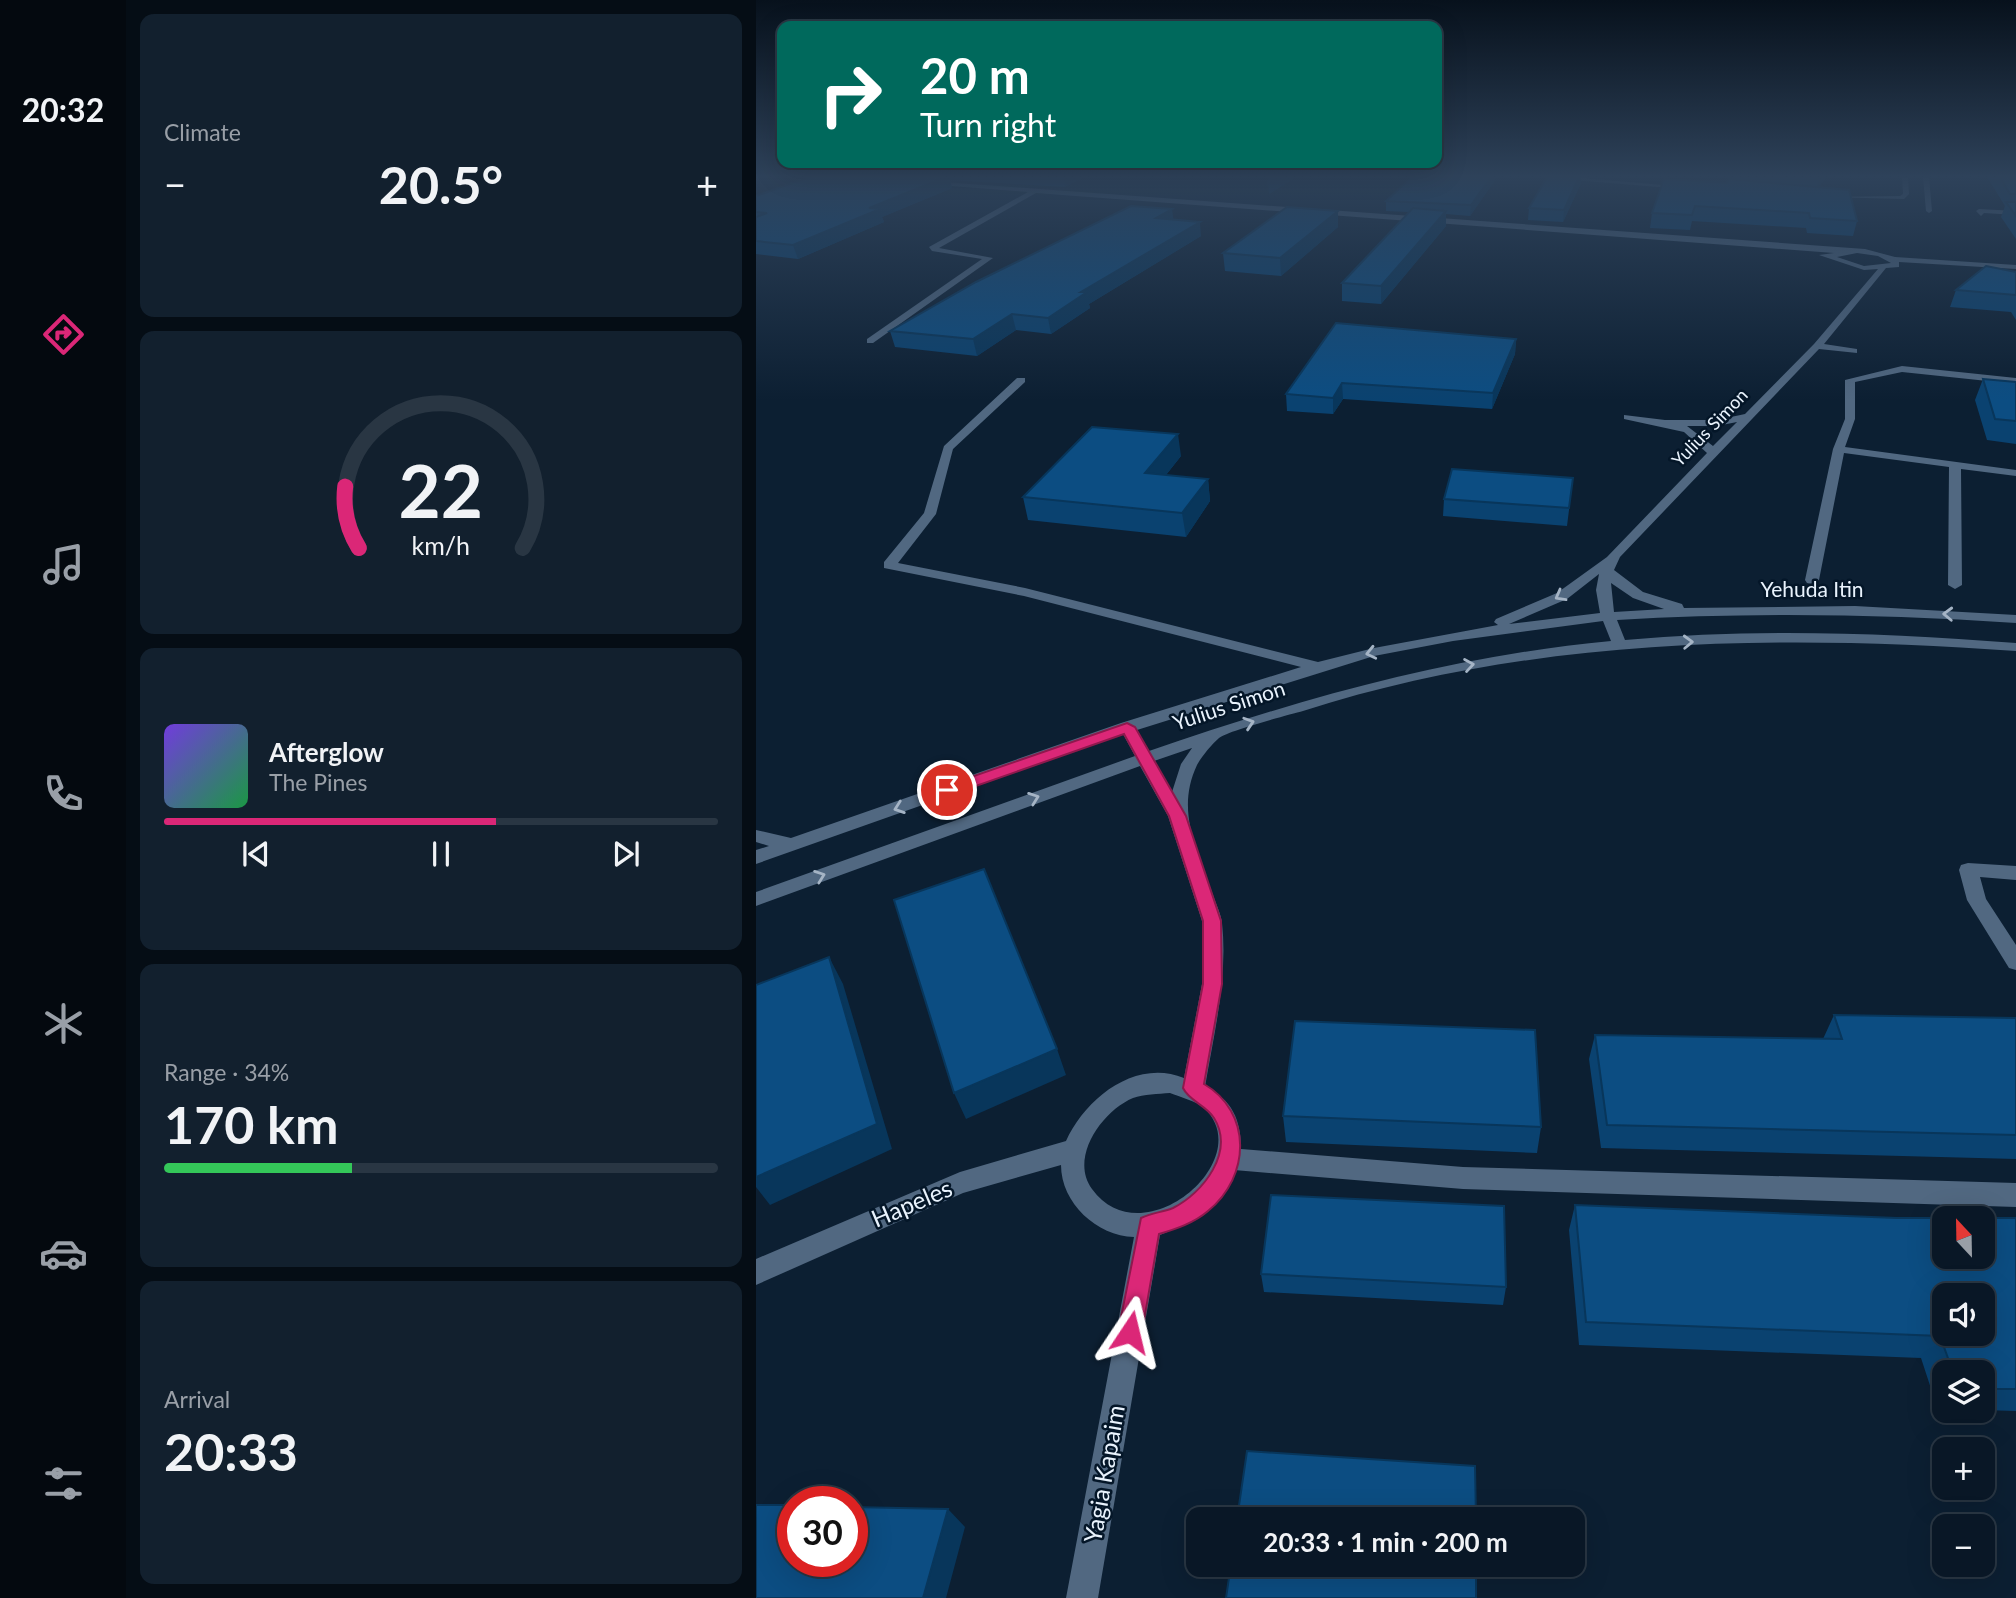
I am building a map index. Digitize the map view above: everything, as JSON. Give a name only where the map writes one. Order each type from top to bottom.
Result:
[{"type":"street","points":[[870,341],[989,258],[948,252]]},
{"type":"street","points":[[1802,252],[1835,258],[1875,280]]},
{"type":"street","points":[[1840,252],[1856,252]]},
{"type":"street","points":[[1835,258],[1847,252]]},
{"type":"street","points":[[1868,252],[1895,262],[1989,270],[2016,269]]},
{"type":"street","points":[[1942,254],[1950,260],[1968,264]]},
{"type":"street","points":[[1853,267],[1882,269],[1895,262],[1968,264],[2016,269]]},
{"type":"street","name":"Yulius Simon","points":[[756,898],[1219,732],[1333,696],[1434,671],[1620,645],[1607,615],[1602,587],[1606,569],[1614,555],[1818,346],[1882,269]]},
{"type":"street","points":[[1989,270],[1993,280]]},
{"type":"street","points":[[1818,346],[1854,351]]},
{"type":"street","points":[[1812,580],[1839,449],[1850,419],[1850,380],[1902,369],[2016,381]]},
{"type":"street","points":[[1021,380],[948,448],[930,514],[890,565],[1025,592],[1319,667]]},
{"type":"street","points":[[1665,423],[1717,423],[1749,416]]},
{"type":"street","points":[[1628,417],[1688,430],[1713,452]]},
{"type":"street","points":[[1839,449],[2016,473]]},
{"type":"street","points":[[1955,465],[1955,584]]},
{"type":"street","points":[[1457,636],[1531,611],[1562,596],[1590,577],[1614,555]]},
{"type":"street","points":[[1606,569],[1619,582],[1654,602],[1694,610],[1722,611]]},
{"type":"street","name":"Yehuda Itin","points":[[1607,615],[1722,611],[1871,611],[2016,619]]},
{"type":"street","name":"Yulius Simon","points":[[756,857],[1127,727],[1319,667],[1457,636],[1607,615]]},
{"type":"street","points":[[1620,645],[1737,640],[1878,640],[2016,648]]},
{"type":"street","points":[[1127,727],[1177,816],[1212,921],[1212,984],[1193,1088]]},
{"type":"street","points":[[1177,816],[1187,766],[1201,746],[1219,732]]},
{"type":"street","points":[[756,836],[793,845]]},
{"type":"street","points":[[2016,873],[1968,870],[1977,900],[2016,962]]},
{"type":"street","points":[[1171,1083],[1193,1088],[1212,1099],[1225,1116],[1231,1137],[1229,1159],[1219,1182],[1201,1203],[1176,1218],[1149,1225],[1121,1224],[1097,1214],[1080,1196],[1072,1174],[1073,1150],[1083,1127],[1100,1108],[1121,1093],[1146,1084],[1171,1083]]},
{"type":"street","name":"Hapeles","points":[[756,1272],[960,1183],[1073,1150]]},
{"type":"street","points":[[1229,1159],[1463,1178],[2016,1195]]},
{"type":"street","name":"Yagia Kapaim","points":[[1082,1598],[1149,1225]]},
{"type":"building","points":[[1038,252],[1150,252],[1081,292],[1087,292],[1048,318],[1012,314],[973,339],[890,331],[976,282]]},
{"type":"building","points":[[1225,252],[1288,252],[1280,258],[1223,253]]},
{"type":"building","points":[[1372,252],[1411,252],[1381,286],[1342,283]]},
{"type":"building","points":[[1986,266],[2016,272],[2016,295],[1956,290]]},
{"type":"building","points":[[1336,323],[1516,339],[1493,393],[1342,383],[1333,398],[1286,394]]},
{"type":"building","points":[[1983,379],[2016,382],[2016,421],[1995,419]]},
{"type":"building","points":[[1092,427],[1178,434],[1145,473],[1208,479],[1182,513],[1023,497]]},
{"type":"building","points":[[1452,469],[1573,478],[1569,508],[1444,499]]},
{"type":"building","points":[[984,869],[1057,1049],[954,1093],[894,900]]},
{"type":"building","points":[[829,957],[877,1124],[756,1177],[756,985]]},
{"type":"building","points":[[1834,1015],[2016,1018],[2016,1135],[1607,1125],[1595,1035],[1842,1039]]},
{"type":"building","points":[[1295,1021],[1535,1030],[1541,1127],[1283,1116]]},
{"type":"building","points":[[1271,1195],[1504,1206],[1506,1287],[1261,1274]]},
{"type":"building","points":[[1575,1205],[1932,1218],[1932,1269],[1995,1269],[1995,1218],[2016,1218],[2016,1389],[1995,1389],[1995,1360],[1949,1360],[1944,1346],[1995,1346],[1995,1283],[1932,1283],[1932,1336],[1586,1322]]},
{"type":"building","points":[[1247,1451],[1475,1466],[1476,1507],[1239,1507]]},
{"type":"building","points":[[756,1505],[777,1505],[777,1577],[868,1577],[868,1507],[948,1509],[923,1598],[756,1598]]},
{"type":"building","points":[[1229,1577],[1476,1577],[1476,1598],[1226,1598]]},
{"type":"route","points":[[947,790],[1127,727],[1177,816],[1212,921],[1212,984],[1193,1088],[1212,1099],[1225,1116],[1231,1137],[1229,1159],[1219,1182],[1201,1203],[1176,1218],[1149,1225],[1130,1332]]}]
